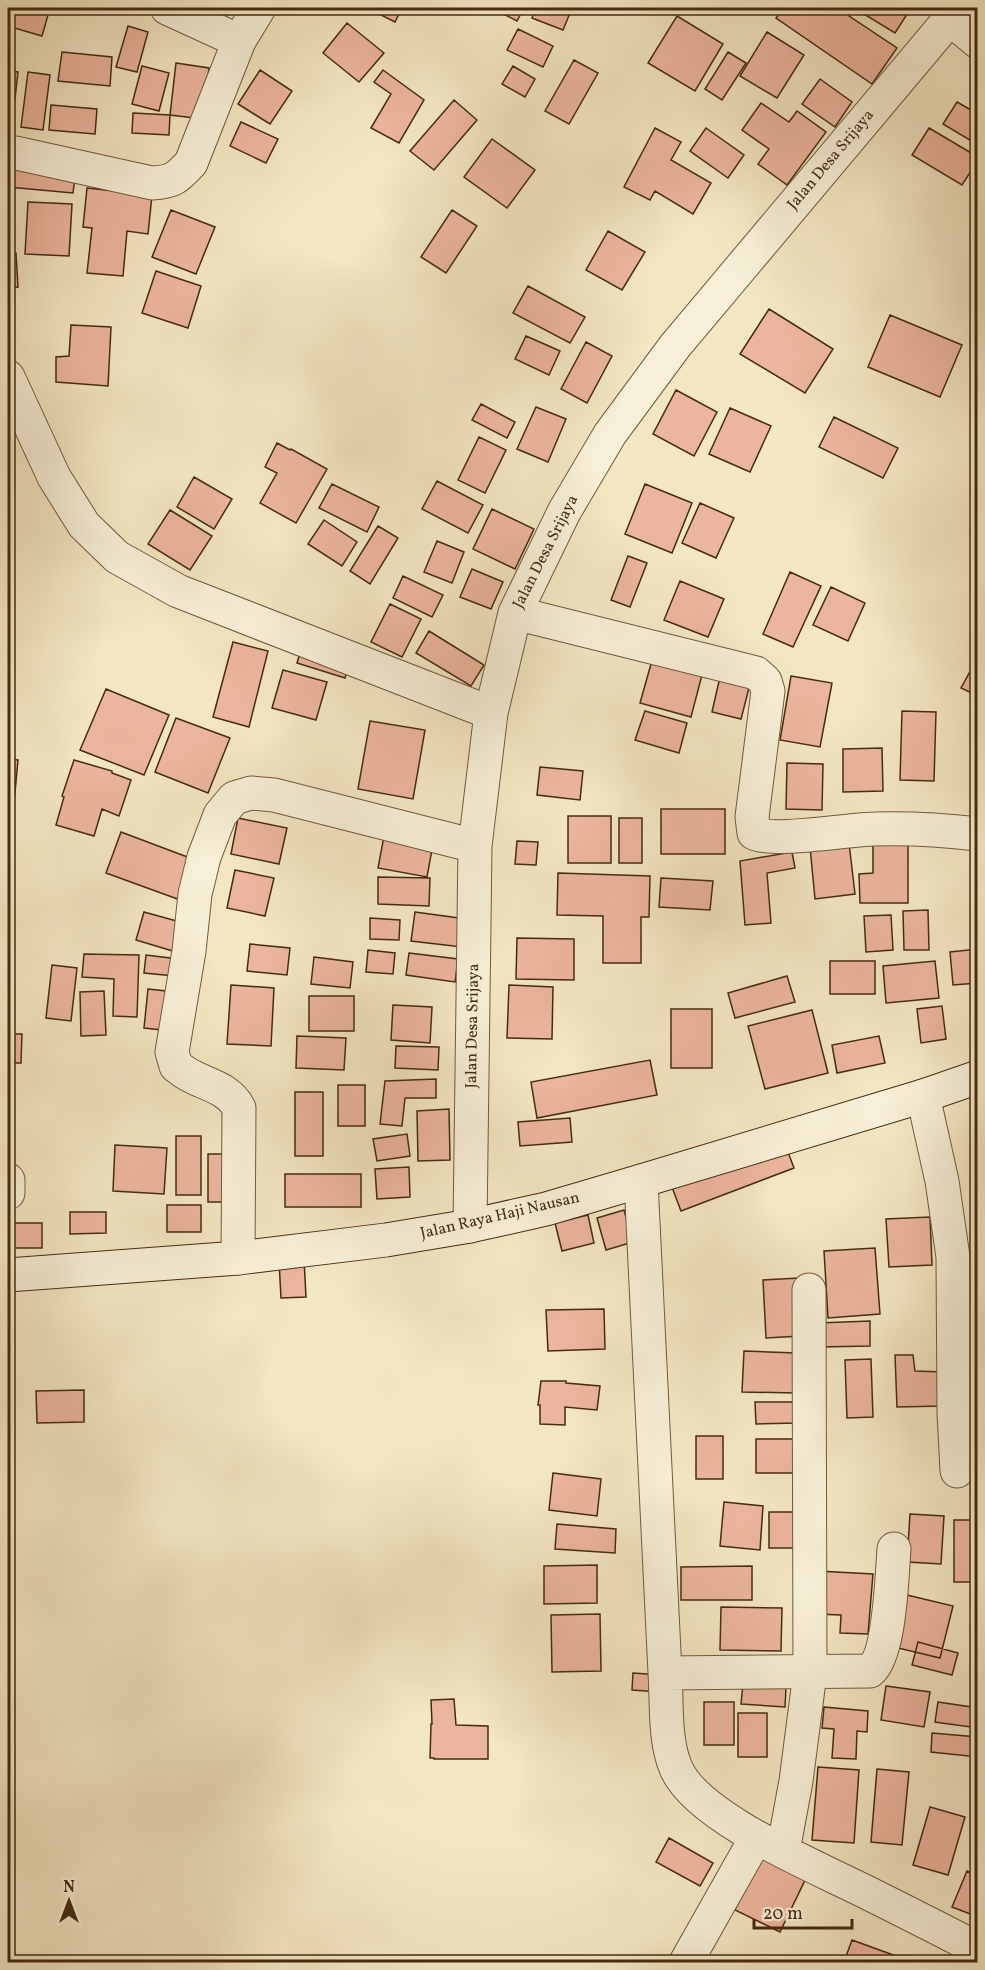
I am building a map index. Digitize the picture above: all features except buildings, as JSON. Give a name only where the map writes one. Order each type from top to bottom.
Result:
[{"type":"street","points":[[167,8],[239,41]]},
{"type":"street","points":[[8,154],[15,153],[152,183],[167,182],[178,177],[191,163],[239,41],[260,8]]},
{"type":"street","points":[[955,13],[978,42]]},
{"type":"street","name":"Jalan Desa Srijaya","points":[[470,1226],[475,846],[491,713],[515,613],[564,512],[610,434],[662,363],[955,13]]},
{"type":"street","points":[[8,377],[54,477],[84,525],[117,557],[178,591],[491,713]]},
{"type":"street","points":[[515,613],[761,676],[768,691],[752,817],[754,833],[758,835],[775,837],[910,828],[978,834]]},
{"type":"street","points":[[238,1258],[239,1108],[234,1098],[227,1092],[176,1066],[172,1052],[189,951],[195,894],[204,857],[220,815],[234,798],[251,793],[274,795],[475,846]]},
{"type":"street","name":"Jalan Raya Haji Nausan","points":[[8,1275],[238,1258],[386,1240],[470,1226],[546,1209],[923,1096],[978,1077]]},
{"type":"street","points":[[923,1096],[942,1181],[953,1257],[954,1413],[957,1471]]},
{"type":"street","points":[[8,1180],[8,1193]]},
{"type":"street","points":[[641,1181],[665,1673],[670,1750],[676,1770],[688,1788],[770,1845],[978,1949]]},
{"type":"street","points":[[686,1962],[770,1845],[796,1781],[810,1673],[809,1290]]},
{"type":"street","points":[[665,1673],[863,1672],[873,1668],[883,1643],[888,1615],[894,1549]]}]
